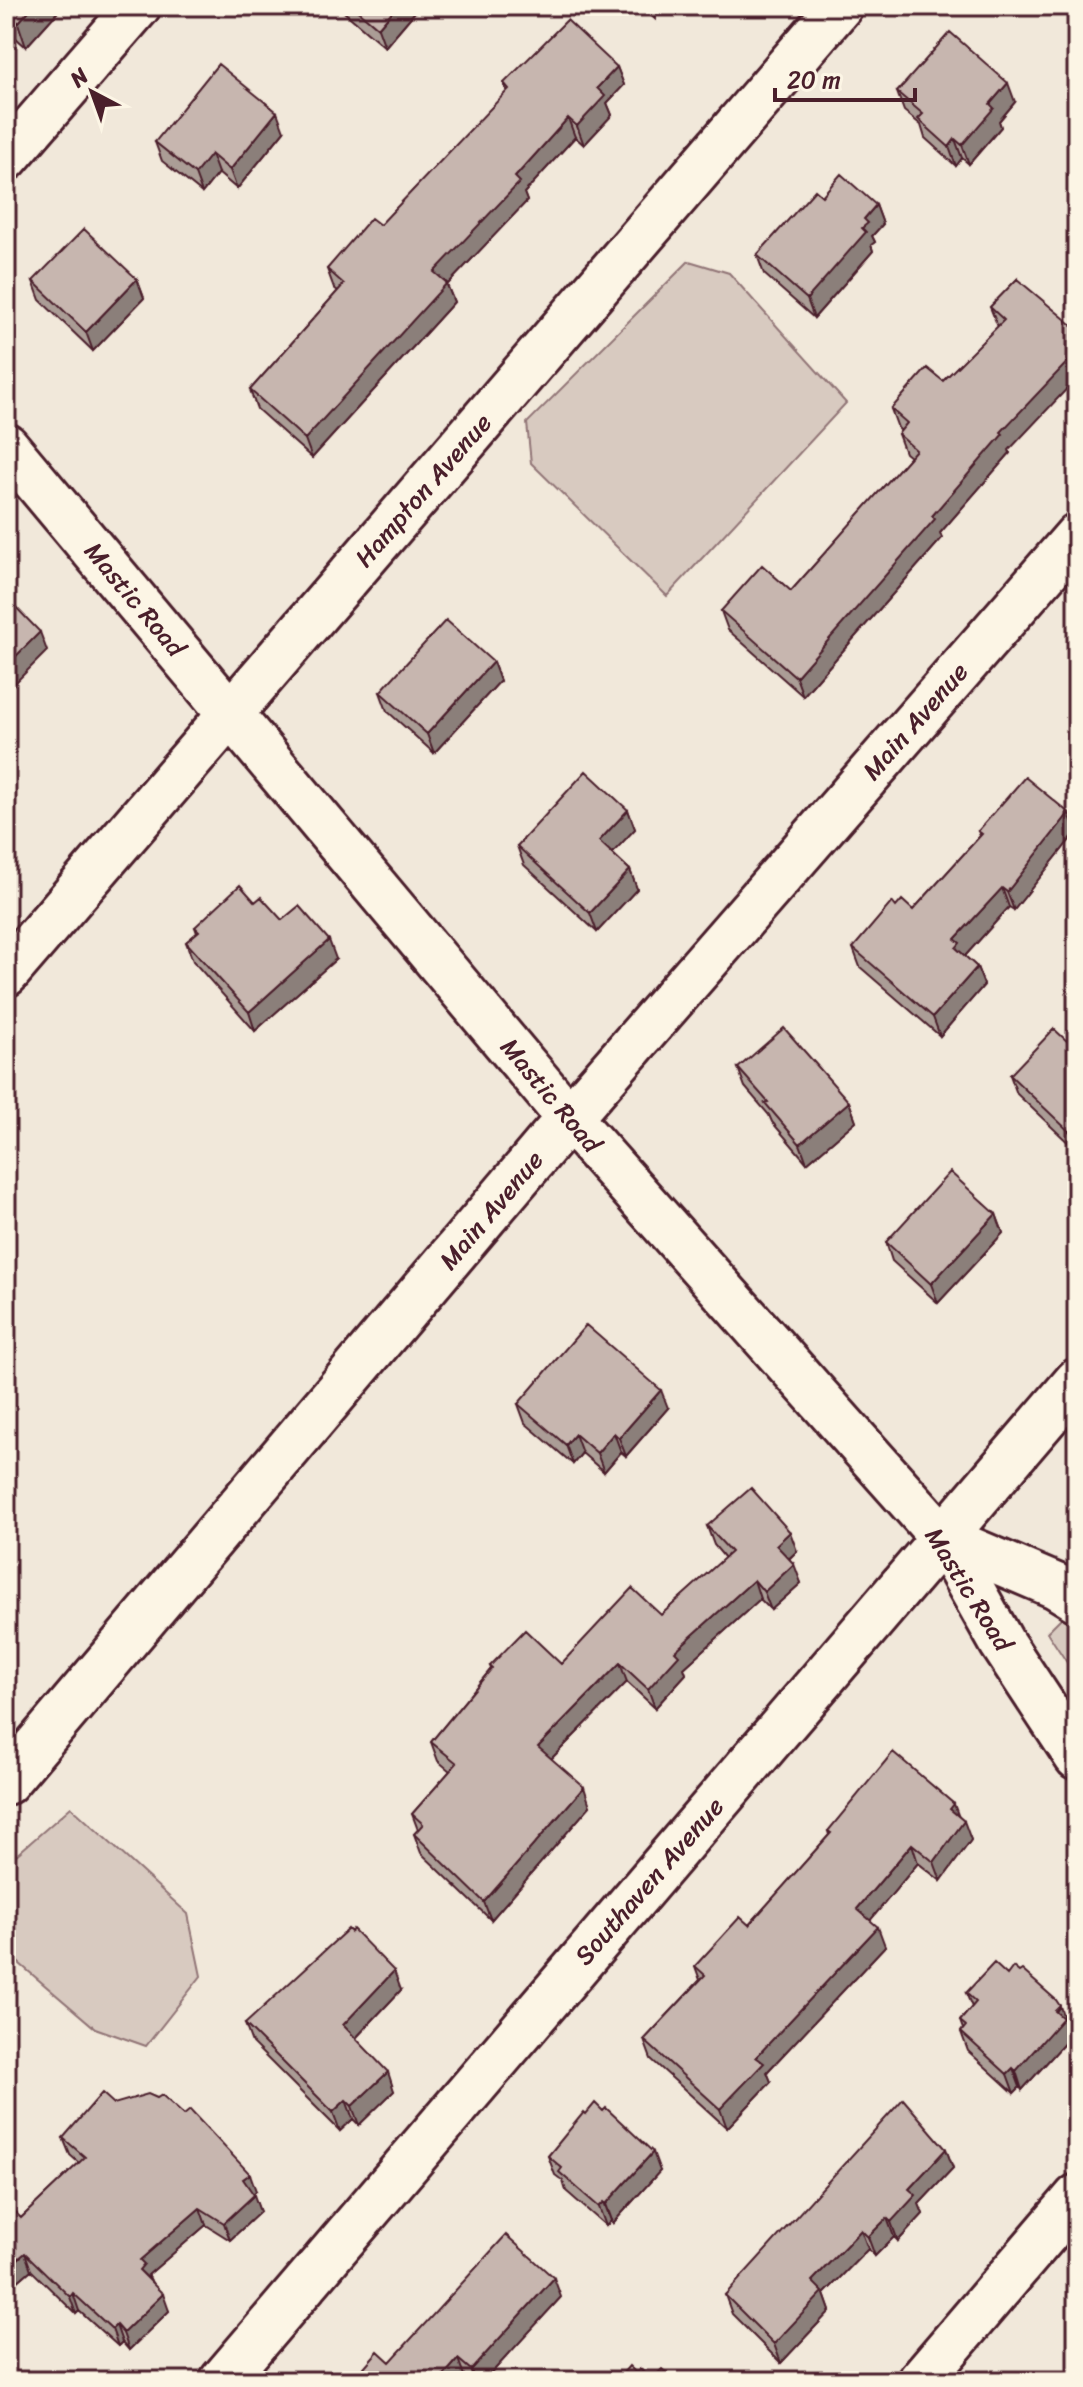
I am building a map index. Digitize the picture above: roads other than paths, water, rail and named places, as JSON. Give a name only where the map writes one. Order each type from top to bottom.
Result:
[{"type":"street","points":[[6,158],[138,6]]},
{"type":"street","name":"Hampton Avenue","points":[[6,974],[840,6]]},
{"type":"street","name":"Mastic Road","points":[[6,446],[569,1118],[943,1538],[1002,1643],[1077,1757]]},
{"type":"street","name":"Main Avenue","points":[[6,1782],[569,1118],[1077,536]]},
{"type":"street","name":"Southaven Avenue","points":[[222,2381],[1077,1381]]},
{"type":"street","points":[[943,1538],[1056,1586],[1077,1599]]},
{"type":"street","points":[[920,2381],[1077,2197]]}]
